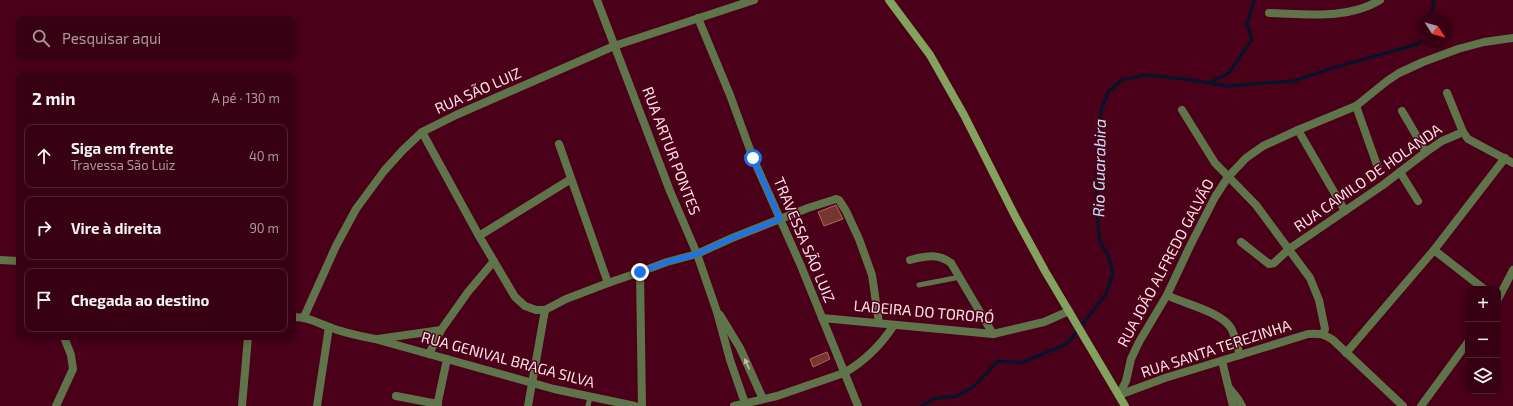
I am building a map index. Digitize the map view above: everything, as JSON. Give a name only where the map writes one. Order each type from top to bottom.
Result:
[{"type":"main road","points":[[889,0],[930,55],[964,115],[1015,216],[1088,346],[1125,406]]},
{"type":"street","name":"RUA ARTUR PONTES","points":[[597,0],[670,191],[697,254],[717,312],[730,360],[745,405]]},
{"type":"street","name":"RUA SÃO LUIZ","points":[[304,317],[336,246],[356,209],[384,171],[422,132],[456,115],[614,46],[754,0]]},
{"type":"street","points":[[1269,13],[1343,13],[1357,10],[1380,0]]},
{"type":"street","name":"TRAVESSA SÃO LUIZ","points":[[698,18],[730,95],[753,158],[801,266],[858,406]]},
{"type":"street","name":"RUA JOÃO ALFREDO GALVÃO","points":[[1119,395],[1126,381],[1131,359],[1139,342],[1167,295],[1215,198],[1228,177],[1246,158],[1263,146],[1356,106],[1399,73],[1423,62],[1458,49],[1484,42],[1513,38]]},
{"type":"street","points":[[1447,93],[1463,132],[1468,139],[1513,163]]},
{"type":"street","points":[[1356,106],[1378,168]]},
{"type":"street","points":[[1182,110],[1215,163],[1256,205],[1310,278],[1319,300],[1325,329],[1323,334],[1332,340],[1403,406]]},
{"type":"street","points":[[1402,111],[1426,152]]},
{"type":"street","points":[[1298,130],[1345,211]]},
{"type":"street","points":[[422,132],[479,236],[518,301],[530,308],[545,310],[566,299],[667,262],[697,254],[780,219],[836,199],[839,200],[846,211],[859,239],[872,275],[879,323]]},
{"type":"street","name":"RUA CAMILO DE HOLANDA","points":[[1241,242],[1269,264],[1274,263],[1289,249],[1383,185],[1426,152],[1442,141],[1463,132]]},
{"type":"street","points":[[559,144],[608,283]]},
{"type":"street","points":[[1346,353],[1434,250],[1505,158]]},
{"type":"street","points":[[1400,172],[1418,201]]},
{"type":"street","points":[[479,236],[571,179]]},
{"type":"street","points":[[1434,250],[1480,286]]},
{"type":"street","points":[[910,260],[934,256],[943,257],[951,263],[993,334]]},
{"type":"street","points":[[0,260],[16,261]]},
{"type":"street","points":[[429,354],[441,330],[468,292],[494,261]]},
{"type":"street","points":[[1501,293],[1513,270]]},
{"type":"street","points":[[640,272],[642,406]]},
{"type":"street","points":[[1167,295],[1200,307],[1226,322],[1232,331],[1240,355]]},
{"type":"street","points":[[528,406],[545,310]]},
{"type":"street","name":"RUA ARTUR PONTES","points":[[717,312],[740,348],[763,399]]},
{"type":"street","name":"LADEIRA DO TORORÓ","points":[[822,318],[993,334],[1071,314]]},
{"type":"street","name":"RUA GENIVAL BRAGA SILVA","points":[[296,317],[304,317],[354,336],[375,339],[531,384],[636,406]]},
{"type":"street","points":[[734,406],[745,405],[844,373],[854,367],[878,347],[894,325]]},
{"type":"street","points":[[317,406],[329,327]]},
{"type":"street","name":"RUA GENIVAL BRAGA SILVA","points":[[375,339],[441,330]]},
{"type":"street","name":"RUA SANTA TEREZINHA","points":[[1119,395],[1165,378],[1308,334],[1323,334]]},
{"type":"street","points":[[56,406],[74,369],[71,355],[65,340]]},
{"type":"street","points":[[242,406],[248,340]]},
{"type":"street","points":[[1421,406],[1465,346]]},
{"type":"street","points":[[396,396],[438,405],[447,359]]},
{"type":"street","points":[[1222,361],[1233,406]]},
{"type":"street","points":[[1228,386],[1238,398],[1242,406]]},
{"type":"lane","points":[[919,285],[960,277]]},
{"type":"lane","points":[[588,406],[590,397]]},
{"type":"building","points":[[836,205],[843,219],[824,226],[818,212]]},
{"type":"building","points":[[827,352],[830,359],[813,367],[810,359]]},
{"type":"waterway","points":[[1211,82],[1229,73],[1252,39],[1247,24],[1254,0]]},
{"type":"waterway","name":"Rio Guarabira","points":[[1432,12],[1434,0]]},
{"type":"waterway","name":"Rio Guarabira","points":[[922,406],[933,399],[957,396],[973,387],[998,361],[1021,363],[1067,344],[1106,294],[1113,274],[1109,257],[1100,242],[1098,226],[1096,182],[1100,147],[1097,141],[1101,111],[1108,92],[1122,80],[1146,75],[1228,86],[1293,81],[1336,67],[1417,44]]},
{"type":"route","points":[[640,272],[667,262],[697,254],[780,219],[753,158]]}]
